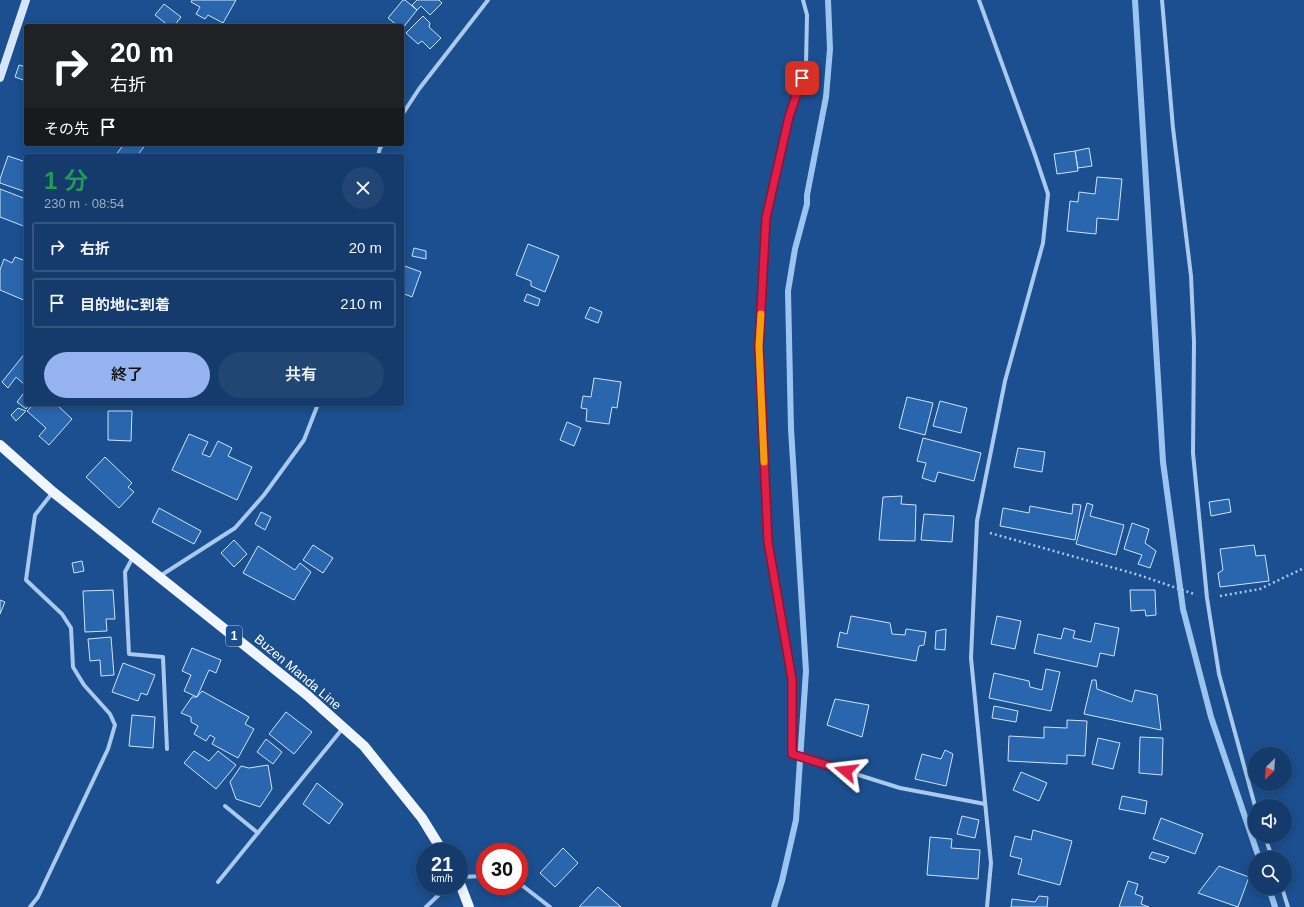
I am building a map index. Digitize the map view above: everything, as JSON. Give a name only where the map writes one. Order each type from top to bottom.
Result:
[{"type":"main road","points":[[0,78],[26,0]]},
{"type":"main road","name":"Buzen Manda Line","points":[[0,445],[53,492],[307,695],[364,746],[422,818],[437,843]]},
{"type":"main road","points":[[464,895],[469,907]]},
{"type":"street","points":[[404,112],[419,89],[488,0]]},
{"type":"street","points":[[803,0],[806,15],[806,65],[789,117],[766,218],[759,346],[768,542],[792,679],[792,754],[900,788],[985,804]]},
{"type":"street","points":[[979,0],[1048,194],[1043,243],[1006,381],[977,521],[971,658],[991,863],[987,907]]},
{"type":"street","points":[[1162,0],[1173,128],[1191,276],[1194,342],[1193,453],[1207,598],[1220,674],[1253,799]]},
{"type":"street","points":[[160,576],[235,528],[264,496],[304,440],[317,406]]},
{"type":"street","points":[[30,907],[38,896],[108,749],[114,725],[110,714],[84,685],[73,667],[71,628],[62,614],[26,580],[35,515],[53,492]]},
{"type":"street","points":[[134,556],[124,572],[129,654],[164,657],[167,749]]},
{"type":"street","points":[[218,882],[343,727]]},
{"type":"street","points":[[225,806],[258,833]]},
{"type":"street","points":[[528,889],[550,907]]},
{"type":"street","points":[[426,907],[439,895]]},
{"type":"street","points":[[1284,895],[1288,907]]},
{"type":"path","points":[[977,521],[983,531],[1139,575],[1207,598],[1260,589],[1304,568]]},
{"type":"building","points":[[192,0],[236,0],[223,23],[208,15],[205,19],[196,14],[200,7],[191,2]]},
{"type":"building","points":[[403,0],[417,10],[404,26],[404,24],[396,24],[388,18]]},
{"type":"building","points":[[417,0],[439,0],[442,3],[430,15],[421,6],[417,10],[412,5]]},
{"type":"building","points":[[164,4],[181,17],[176,24],[166,24],[155,15]]},
{"type":"building","points":[[423,16],[430,23],[429,27],[441,38],[430,49],[422,41],[418,44],[406,33]]},
{"type":"building","points":[[19,65],[24,66],[24,80],[15,77]]},
{"type":"building","points":[[122,146],[144,146],[138,154],[116,154]]},
{"type":"building","points":[[1089,148],[1092,166],[1078,168],[1075,151]]},
{"type":"building","points":[[1075,151],[1078,171],[1057,174],[1054,154]]},
{"type":"building","points":[[8,156],[24,161],[24,191],[0,183]]},
{"type":"building","points":[[1097,177],[1122,179],[1118,220],[1097,218],[1096,234],[1067,231],[1070,201],[1078,202],[1079,192],[1095,194]]},
{"type":"building","points":[[0,189],[24,198],[24,226],[0,217]]},
{"type":"building","points":[[528,244],[559,256],[545,292],[531,286],[531,281],[516,275]]},
{"type":"building","points":[[414,248],[426,251],[426,259],[412,256]]},
{"type":"building","points":[[15,257],[24,260],[24,300],[0,290],[0,270],[4,259],[12,263]]},
{"type":"building","points":[[404,266],[421,272],[412,297],[404,294]]},
{"type":"building","points":[[527,294],[540,299],[538,306],[524,301]]},
{"type":"building","points":[[590,307],[602,312],[598,323],[585,318]]},
{"type":"building","points":[[24,354],[24,384],[16,377],[8,388],[2,382]]},
{"type":"building","points":[[594,378],[621,382],[617,408],[612,407],[609,424],[586,421],[587,409],[581,408],[583,396],[591,397]]},
{"type":"building","points":[[24,393],[24,406],[28,406],[26,409],[17,402]]},
{"type":"building","points":[[907,397],[933,403],[925,435],[899,428]]},
{"type":"building","points":[[940,401],[967,408],[961,433],[933,426]]},
{"type":"building","points":[[32,406],[58,406],[72,419],[49,445],[39,436],[46,428],[27,411]]},
{"type":"building","points":[[18,408],[26,411],[16,421],[11,415]]},
{"type":"building","points":[[108,411],[132,411],[131,441],[108,440]]},
{"type":"building","points":[[567,422],[581,428],[574,446],[560,440]]},
{"type":"building","points":[[189,434],[208,442],[202,454],[210,457],[218,441],[232,448],[228,456],[252,467],[237,500],[172,470]]},
{"type":"building","points":[[923,438],[981,453],[974,481],[938,472],[935,482],[922,478],[926,463],[917,461]]},
{"type":"building","points":[[1018,448],[1045,452],[1042,472],[1014,467]]},
{"type":"building","points":[[105,457],[132,483],[128,487],[134,492],[119,508],[86,477]]},
{"type":"building","points":[[902,496],[901,504],[916,505],[915,541],[879,540],[883,497]]},
{"type":"building","points":[[1229,499],[1231,512],[1211,516],[1209,502]]},
{"type":"building","points":[[1087,503],[1093,505],[1090,516],[1124,525],[1116,555],[1076,544]]},
{"type":"building","points":[[1073,504],[1081,505],[1075,540],[1000,526],[1003,508],[1029,513],[1030,506],[1072,514]]},
{"type":"building","points":[[159,508],[201,531],[194,544],[152,522]]},
{"type":"building","points":[[261,512],[271,517],[265,530],[255,524]]},
{"type":"building","points":[[924,514],[954,516],[952,542],[921,540]]},
{"type":"building","points":[[1132,523],[1149,529],[1145,543],[1156,551],[1150,568],[1138,564],[1142,555],[1124,549]]},
{"type":"building","points":[[234,540],[247,554],[234,567],[221,553]]},
{"type":"building","points":[[313,545],[333,558],[323,573],[303,560]]},
{"type":"building","points":[[1254,545],[1256,556],[1265,555],[1269,581],[1220,587],[1218,573],[1223,570],[1220,549]]},
{"type":"building","points":[[258,546],[295,570],[300,563],[311,572],[294,600],[243,573]]},
{"type":"building","points":[[82,561],[84,571],[74,573],[72,563]]},
{"type":"building","points":[[113,590],[115,619],[106,619],[107,631],[85,632],[83,591]]},
{"type":"building","points":[[1130,590],[1155,590],[1156,615],[1146,616],[1145,610],[1131,611]]},
{"type":"building","points":[[0,600],[5,602],[0,614]]},
{"type":"building","points":[[851,616],[890,623],[892,634],[905,635],[906,629],[926,632],[924,645],[919,646],[916,661],[837,647],[840,632],[847,634]]},
{"type":"building","points":[[997,616],[1021,621],[1015,649],[991,644]]},
{"type":"building","points":[[1095,623],[1119,628],[1114,656],[1100,653],[1097,667],[1034,653],[1038,634],[1061,639],[1064,628],[1075,631],[1073,638],[1091,642]]},
{"type":"building","points":[[946,629],[945,650],[935,649],[936,631]]},
{"type":"building","points":[[111,637],[114,675],[101,676],[100,660],[90,661],[88,639]]},
{"type":"building","points":[[192,648],[221,660],[216,673],[209,670],[197,697],[184,691],[191,675],[182,671]]},
{"type":"building","points":[[123,663],[155,675],[147,695],[141,693],[138,701],[112,692]]},
{"type":"building","points":[[1046,669],[1060,672],[1051,711],[989,698],[994,673],[1029,681],[1030,687],[1042,690]]},
{"type":"building","points":[[1092,680],[1096,680],[1097,689],[1132,702],[1135,690],[1157,695],[1161,730],[1084,714]]},
{"type":"building","points":[[202,691],[249,717],[245,724],[254,729],[238,758],[212,744],[215,738],[210,735],[206,741],[194,734],[198,726],[191,722],[191,717],[181,713],[192,697],[197,697]]},
{"type":"building","points":[[835,699],[869,705],[862,737],[827,725]]},
{"type":"building","points":[[994,706],[1018,711],[1016,722],[992,718]]},
{"type":"building","points":[[286,712],[312,732],[294,754],[269,734]]},
{"type":"building","points":[[132,715],[155,717],[153,748],[129,746]]},
{"type":"building","points":[[1067,720],[1087,721],[1085,756],[1067,755],[1067,764],[1008,761],[1009,736],[1044,738],[1044,727],[1067,728]]},
{"type":"building","points":[[1140,737],[1163,738],[1162,775],[1139,773]]},
{"type":"building","points":[[1098,738],[1120,743],[1113,769],[1092,764]]},
{"type":"building","points":[[266,739],[282,752],[273,764],[257,752]]},
{"type":"building","points":[[945,750],[953,754],[946,786],[915,779],[922,754],[941,759]]},
{"type":"building","points":[[194,751],[209,761],[218,751],[236,765],[216,789],[184,763]]},
{"type":"building","points":[[268,765],[272,789],[260,807],[236,799],[230,782],[241,766],[249,768]]},
{"type":"building","points":[[1021,772],[1047,783],[1039,801],[1013,790]]},
{"type":"building","points":[[317,783],[343,804],[329,824],[303,804]]},
{"type":"building","points":[[1122,796],[1147,801],[1145,814],[1119,809]]},
{"type":"building","points":[[962,816],[979,820],[975,838],[957,834]]},
{"type":"building","points":[[1161,818],[1203,834],[1195,854],[1153,839]]},
{"type":"building","points":[[1033,830],[1072,841],[1060,885],[1018,874],[1022,859],[1010,856],[1015,836],[1031,840]]},
{"type":"building","points":[[930,837],[952,839],[951,848],[980,850],[978,879],[927,875]]},
{"type":"building","points":[[563,848],[578,863],[555,887],[540,873]]},
{"type":"building","points":[[1152,852],[1169,857],[1165,863],[1149,858]]},
{"type":"building","points":[[1219,866],[1248,877],[1238,907],[1198,893]]},
{"type":"building","points":[[1128,881],[1138,884],[1135,894],[1143,897],[1141,904],[1149,907],[1119,907]]},
{"type":"building","points":[[598,887],[621,907],[579,907]]},
{"type":"building","points":[[1039,896],[1048,897],[1047,907],[1011,907],[1012,899],[1035,902]]},
{"type":"waterway","points":[[774,907],[782,881],[796,820],[806,671],[791,429],[788,291],[795,249],[807,204],[807,195],[826,97],[830,49],[828,0]]},
{"type":"waterway","points":[[1135,0],[1163,462],[1183,609],[1211,717],[1257,851]]},
{"type":"waterway","points":[[1271,895],[1275,907]]},
{"type":"slow traffic","points":[[761,314],[759,346],[764,462]]},
{"type":"route","points":[[802,78],[789,117],[766,218],[759,346],[768,542],[792,679],[792,754],[846,771]]}]
